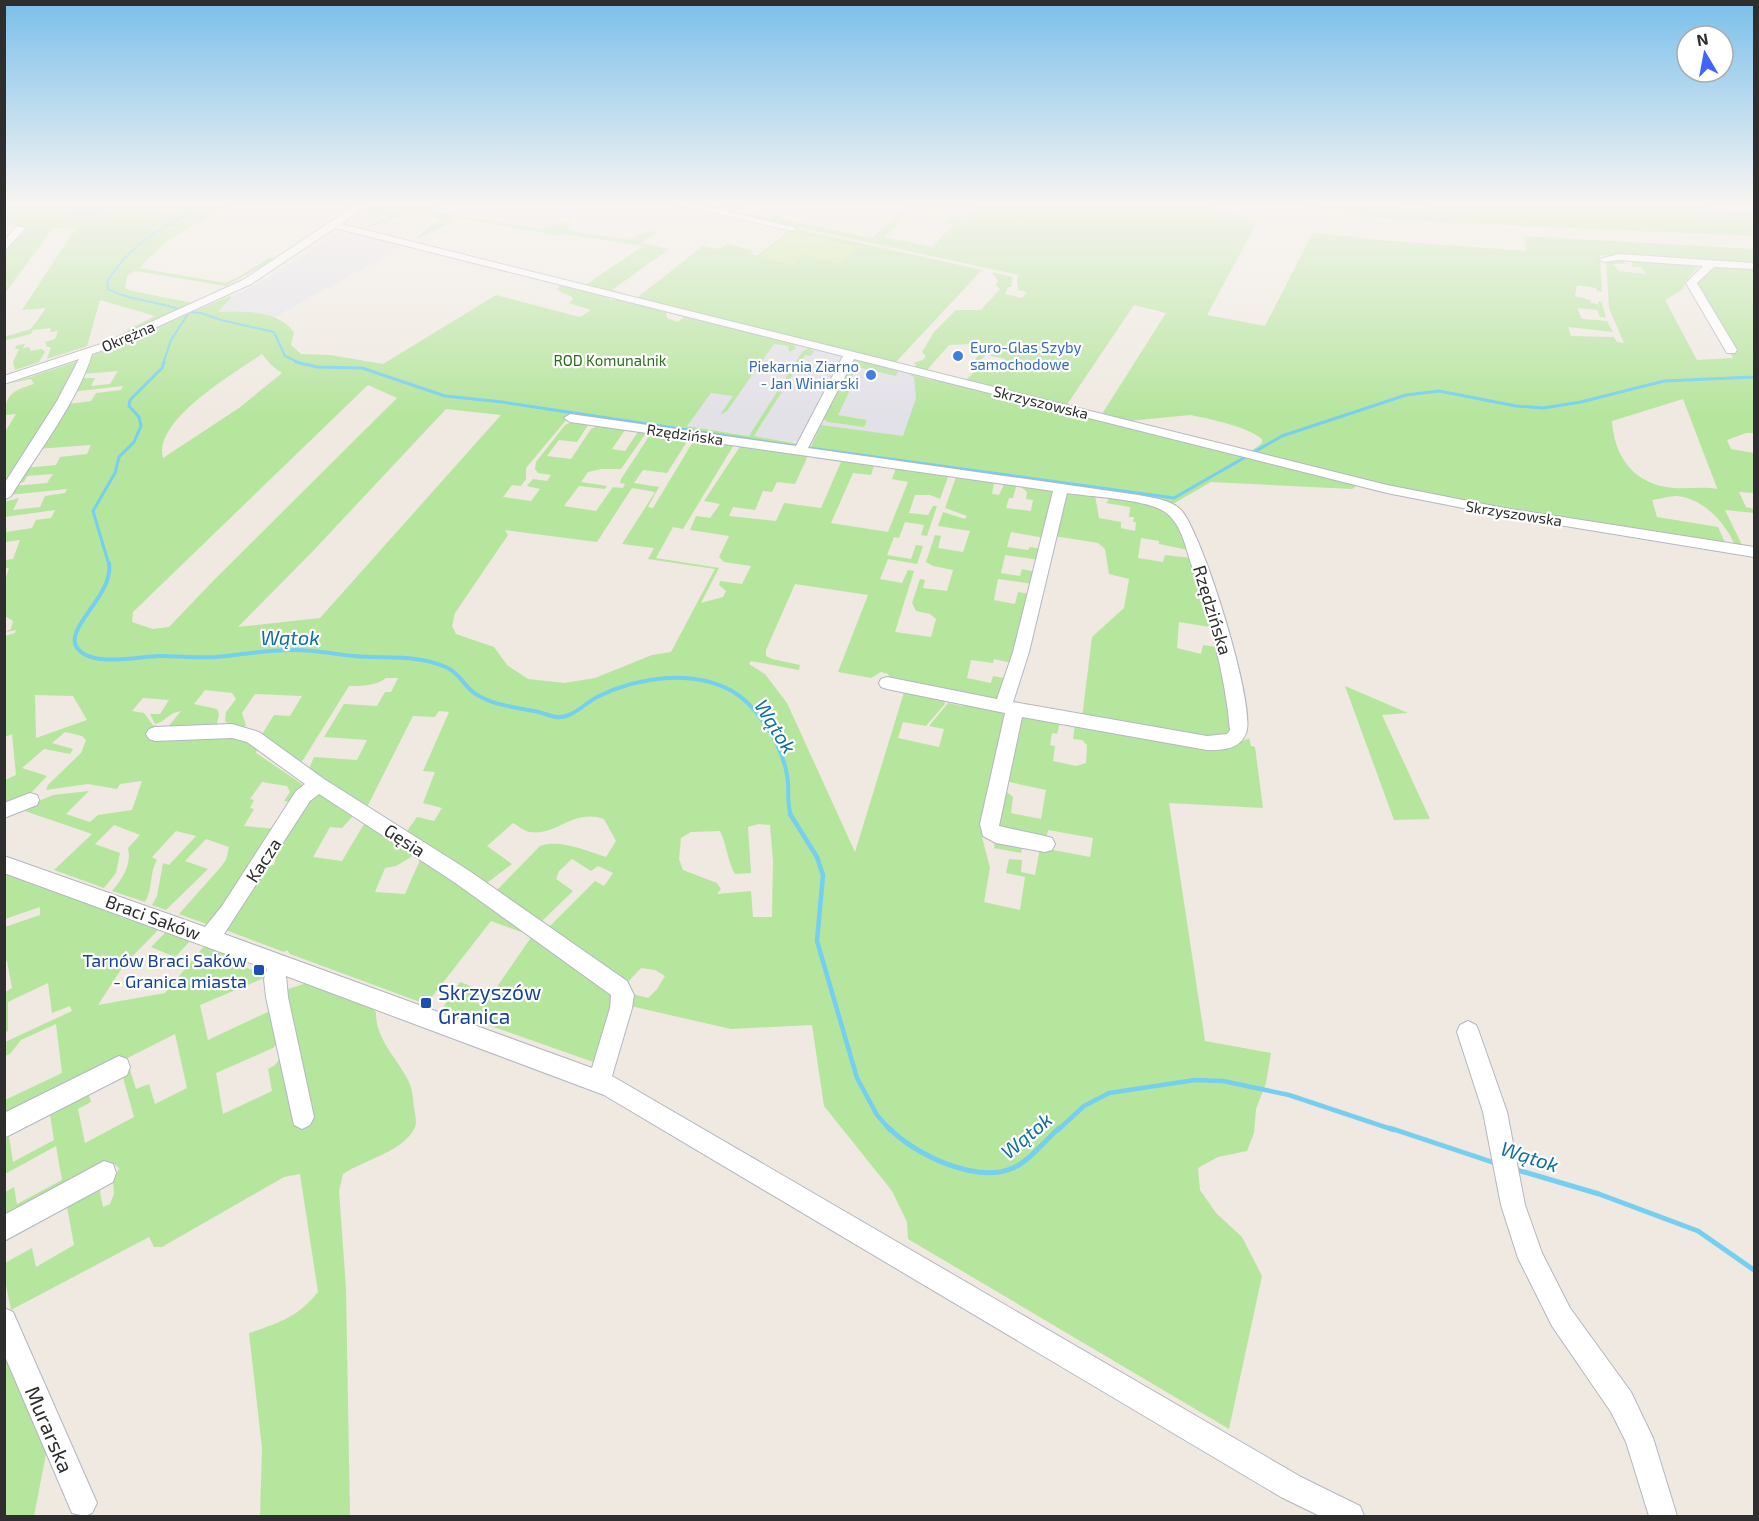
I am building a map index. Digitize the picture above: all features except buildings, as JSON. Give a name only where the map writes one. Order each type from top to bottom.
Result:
[{"type":"street","name":"Okrężna","points":[[4,380],[86,354],[171,317],[262,273]]},
{"type":"street","name":"Skrzyszowska","points":[[524,273],[1259,457],[1461,505],[1755,552]]},
{"type":"street","points":[[1702,273],[1691,283],[1731,350]]},
{"type":"street","points":[[4,496],[74,381],[85,361],[86,354]]},
{"type":"street","points":[[800,451],[850,355]]},
{"type":"street","name":"Rzędzińska","points":[[570,418],[1138,499],[1165,506],[1175,513],[1185,528],[1225,641],[1239,730],[1237,736],[1231,741],[1207,743],[1009,708],[887,683]]},
{"type":"street","points":[[1045,844],[996,835],[990,830],[989,824],[1021,652],[1061,488]]},
{"type":"street","name":"Gęsia","points":[[155,734],[232,731],[253,737],[318,783],[461,876],[620,988],[623,995],[621,1008],[599,1082]]},
{"type":"street","name":"Kacza","points":[[210,938],[303,796],[318,783]]},
{"type":"street","points":[[4,811],[30,800]]},
{"type":"street","name":"Braci Saków","points":[[4,864],[599,1082],[745,1165],[1126,1391],[1291,1486],[1350,1516]]},
{"type":"street","points":[[279,964],[275,979],[277,997],[302,1117]]},
{"type":"street","points":[[1468,1032],[1495,1112],[1512,1200],[1531,1258],[1561,1317],[1621,1402],[1639,1438],[1664,1516]]},
{"type":"street","points":[[4,1126],[119,1067]]},
{"type":"street","points":[[4,1229],[104,1173]]},
{"type":"street","name":"Murarska","points":[[4,1321],[82,1503]]},
{"type":"shaded area","points":[[276,273],[354,273],[275,317],[252,313],[217,312],[232,297]]},
{"type":"shaded area","points":[[775,338],[1034,402],[949,465],[686,426],[711,393]]},
{"type":"green space","points":[[5,273],[20,273],[5,293],[7,282],[5,282]]},
{"type":"green space","points":[[46,273],[132,273],[127,276],[125,288],[193,303],[131,331],[127,330],[155,316],[100,300],[87,346],[47,359],[51,347],[47,347],[45,342],[55,339],[58,331],[50,332],[51,328],[33,330],[31,334],[5,340],[4,337],[31,329],[46,308],[22,310]]},
{"type":"green space","points":[[147,273],[168,273],[225,283],[249,273],[226,286]]},
{"type":"green space","points":[[603,273],[636,273],[612,290],[626,294],[623,296],[584,286]]},
{"type":"green space","points":[[669,273],[979,273],[894,364],[718,319],[718,317],[709,317],[630,297],[638,297]]},
{"type":"green space","points":[[993,273],[1013,277],[1011,287],[1008,287],[1005,294],[1022,298],[1027,292],[1018,290],[1019,275],[1010,273],[1230,273],[1207,315],[1265,326],[1292,273],[1601,273],[1602,292],[1597,291],[1596,288],[1577,285],[1575,296],[1590,300],[1591,303],[1602,302],[1606,318],[1600,317],[1597,310],[1577,308],[1582,319],[1607,321],[1613,332],[1568,327],[1571,336],[1614,337],[1617,342],[1624,343],[1609,308],[1607,273],[1693,273],[1683,289],[1665,300],[1697,360],[1733,358],[1730,352],[1736,352],[1695,285],[1706,273],[1754,273],[1754,433],[1746,433],[1727,440],[1731,449],[1754,453],[1754,493],[1739,492],[1746,507],[1754,509],[1754,513],[1725,510],[1743,547],[1735,546],[1720,521],[1704,506],[1686,498],[1673,496],[1652,500],[1657,517],[1718,527],[1726,545],[1429,496],[1251,451],[1262,443],[1262,439],[1255,434],[1217,421],[1190,415],[1128,421],[1102,414],[1166,313],[1134,305],[1066,406],[965,381],[973,373],[986,366],[998,369],[1005,359],[986,355],[976,366],[971,364],[983,350],[974,344],[949,345],[927,370],[914,369],[916,364],[913,363],[923,360],[926,356],[922,352],[934,332],[956,310],[981,310],[1000,289],[995,285],[998,281]],"holes":[[[1683,399],[1717,489],[1672,488],[1643,479],[1634,472],[1621,455],[1613,433],[1612,421]]]},
{"type":"green space","name":"ROD Komunalnik","points":[[565,285],[609,297],[609,300],[620,300],[663,311],[666,312],[667,318],[678,322],[684,317],[794,344],[796,349],[789,352],[788,346],[774,344],[727,411],[720,415],[733,396],[711,393],[687,426],[749,436],[802,352],[808,348],[814,351],[811,356],[805,355],[754,436],[800,444],[795,447],[570,416],[564,418],[567,419],[526,468],[526,479],[521,486],[512,485],[503,497],[531,501],[540,489],[527,486],[533,479],[547,481],[551,475],[538,473],[535,469],[536,462],[565,425],[576,420],[590,422],[577,442],[559,440],[547,456],[571,459],[591,429],[597,426],[627,427],[612,449],[625,451],[640,429],[646,433],[621,469],[601,469],[588,472],[581,482],[607,486],[605,489],[579,486],[564,506],[596,511],[613,487],[623,488],[625,484],[620,483],[621,479],[650,435],[660,432],[690,437],[667,473],[643,470],[634,483],[659,487],[648,507],[653,508],[694,440],[735,443],[683,529],[673,527],[656,558],[719,568],[701,603],[723,597],[726,591],[719,585],[720,581],[742,584],[751,566],[724,562],[719,557],[729,536],[690,530],[696,516],[710,518],[720,504],[704,501],[741,445],[806,455],[807,458],[795,484],[777,482],[772,492],[763,491],[755,510],[733,507],[729,516],[776,521],[784,503],[821,508],[841,462],[815,458],[818,455],[875,463],[871,475],[853,473],[831,523],[888,532],[908,482],[892,479],[896,468],[945,474],[948,477],[940,499],[930,495],[915,495],[909,513],[928,515],[933,506],[937,506],[927,536],[921,535],[924,525],[905,522],[899,538],[894,537],[887,555],[911,559],[916,545],[923,546],[917,564],[888,559],[880,579],[902,583],[908,570],[914,571],[895,632],[931,637],[936,619],[930,614],[916,611],[912,603],[920,579],[925,580],[923,588],[947,591],[953,570],[933,566],[926,562],[935,535],[941,536],[938,548],[963,552],[970,531],[938,526],[943,512],[965,519],[967,516],[945,508],[956,477],[994,483],[992,494],[999,495],[1005,482],[1014,483],[1016,487],[1013,498],[1009,498],[1006,508],[1031,511],[1033,500],[1026,499],[1027,492],[1022,488],[1023,486],[1049,489],[1053,493],[1045,538],[1011,532],[1007,547],[1042,549],[1039,560],[1005,555],[1001,573],[1020,576],[1022,569],[1036,572],[1033,584],[998,579],[994,600],[1015,604],[1018,592],[1030,594],[1012,663],[994,659],[993,663],[971,660],[967,678],[991,683],[993,676],[1008,679],[1005,694],[986,699],[891,681],[888,674],[881,672],[871,678],[838,672],[868,595],[795,584],[766,650],[766,656],[800,665],[799,670],[751,661],[749,664],[765,674],[787,703],[855,852],[905,689],[944,700],[945,704],[926,726],[903,722],[898,738],[939,747],[944,729],[929,726],[948,703],[963,706],[965,701],[1009,711],[982,837],[990,868],[984,902],[1020,910],[1025,877],[1006,873],[1009,859],[1022,860],[1021,872],[1035,875],[1040,848],[1023,845],[1021,853],[994,848],[995,839],[1090,857],[1093,838],[1048,830],[1046,840],[995,829],[1003,789],[1013,797],[1011,813],[1041,819],[1046,790],[1005,781],[1018,716],[1060,722],[1057,734],[1052,733],[1050,745],[1055,746],[1053,761],[1076,766],[1086,763],[1087,745],[1082,740],[1073,739],[1075,724],[1229,748],[1249,738],[1251,746],[1255,747],[1263,808],[1169,803],[1205,1041],[1271,1053],[1266,1083],[1256,1109],[1254,1133],[1247,1151],[1218,1157],[1198,1168],[1200,1190],[1216,1213],[1242,1237],[1262,1276],[1229,1429],[908,1239],[907,1222],[892,1191],[824,1106],[812,1025],[731,1029],[626,1005],[633,994],[648,998],[665,976],[655,970],[641,968],[626,984],[548,928],[595,881],[604,886],[613,873],[598,866],[591,871],[572,859],[559,871],[556,879],[573,891],[541,922],[519,912],[520,906],[497,890],[540,846],[565,845],[606,857],[616,841],[604,819],[583,817],[540,832],[530,832],[513,823],[487,846],[512,864],[483,886],[405,834],[417,817],[434,821],[442,808],[423,803],[435,772],[423,771],[449,712],[439,711],[435,717],[413,716],[367,807],[309,769],[314,757],[357,760],[367,740],[324,737],[344,704],[377,706],[385,692],[391,692],[398,678],[386,678],[369,685],[349,686],[303,760],[299,762],[261,736],[274,715],[290,716],[302,696],[255,694],[242,713],[246,725],[243,729],[229,725],[225,721],[226,712],[236,699],[232,693],[205,690],[194,704],[217,709],[219,714],[216,728],[168,727],[181,711],[155,724],[150,714],[160,714],[169,700],[143,698],[132,711],[144,713],[153,725],[158,726],[151,737],[232,734],[258,747],[256,753],[302,784],[294,803],[284,801],[290,792],[287,786],[262,782],[250,799],[254,800],[250,808],[254,809],[244,826],[278,829],[212,926],[179,914],[226,860],[229,847],[206,839],[185,861],[208,869],[166,910],[152,905],[157,896],[163,863],[169,865],[196,836],[176,831],[152,857],[157,860],[145,902],[112,891],[123,877],[129,860],[128,848],[140,835],[114,825],[95,844],[120,853],[116,873],[104,888],[54,870],[92,834],[19,809],[53,795],[89,791],[66,814],[90,822],[98,815],[132,810],[142,781],[120,784],[117,789],[88,784],[46,790],[48,785],[81,753],[86,740],[82,736],[65,732],[52,743],[73,749],[70,754],[44,749],[22,768],[47,776],[29,795],[5,804],[5,780],[16,775],[12,734],[5,737],[5,636],[15,633],[16,630],[5,632],[11,629],[13,621],[5,616],[5,581],[9,568],[5,568],[5,560],[13,559],[20,540],[5,542],[5,528],[7,528],[6,532],[32,528],[36,520],[51,518],[55,510],[5,517],[4,502],[19,498],[13,510],[40,507],[45,496],[65,493],[67,489],[9,495],[14,486],[47,483],[53,474],[27,476],[24,482],[16,483],[25,468],[56,465],[60,457],[87,454],[91,445],[36,449],[69,404],[91,401],[96,393],[121,390],[123,386],[71,392],[79,378],[95,378],[91,386],[110,384],[118,371],[82,374],[91,356],[230,296],[232,297],[218,312],[259,313],[279,319],[294,332],[291,345],[301,354],[330,355],[383,364],[496,295],[580,317],[591,310],[569,303],[572,297],[557,290],[559,286]],"holes":[[[262,354],[282,373],[239,408],[163,458],[163,443],[170,428],[183,413],[216,385]],[[368,385],[397,398],[169,627],[153,629],[132,622],[133,612]],[[446,409],[501,415],[320,618],[238,627]],[[632,488],[655,492],[622,544],[654,548],[648,559],[715,569],[671,652],[652,655],[595,678],[564,683],[528,679],[507,665],[494,647],[456,634],[452,626],[455,613],[508,535],[505,530],[597,542]],[[35,695],[73,696],[87,720],[36,738]],[[759,824],[770,825],[773,861],[772,917],[753,917],[751,891],[717,894],[721,889],[717,883],[683,870],[679,859],[681,838],[691,832],[720,831],[735,874],[751,873],[748,827]]]},
{"type":"green space","points":[[25,344],[23,348],[29,347],[31,351],[42,349],[45,352],[39,362],[15,370],[13,362],[19,349],[15,349],[17,345]]},
{"type":"green space","points":[[854,358],[898,371],[896,376],[857,367],[845,389],[850,390],[838,415],[867,420],[864,427],[828,422],[820,417]]},
{"type":"green space","points":[[81,360],[5,491],[5,432],[16,414],[5,415],[5,408],[12,394],[34,384],[31,379],[12,383]]},
{"type":"green space","points":[[908,374],[931,380],[939,379],[1358,485],[1352,489],[1211,482],[1171,505],[810,449],[821,425],[903,436],[916,398],[914,377]]},
{"type":"green space","points":[[1065,490],[1095,495],[1099,518],[1121,522],[1121,528],[1135,531],[1136,522],[1133,522],[1134,517],[1129,517],[1130,507],[1106,503],[1110,497],[1151,504],[1168,514],[1175,522],[1188,550],[1141,538],[1138,558],[1163,562],[1165,555],[1192,558],[1216,628],[1179,622],[1177,648],[1201,654],[1203,645],[1217,647],[1233,729],[1222,740],[1082,718],[1092,637],[1124,608],[1129,579],[1109,574],[1105,549],[1098,543],[1054,536]]},
{"type":"green space","points":[[1345,686],[1408,713],[1382,715],[1430,819],[1394,820]]},
{"type":"green space","points":[[320,793],[354,815],[342,828],[330,827],[313,857],[342,861],[364,824],[373,824],[416,854],[396,866],[385,868],[375,892],[405,894],[420,860],[424,857],[616,989],[599,1064],[442,1009],[460,982],[492,994],[532,936],[491,921],[431,998],[420,1002],[290,954],[287,950],[284,952],[223,929],[263,866],[274,865],[278,849],[307,797]]},
{"type":"green space","points":[[5,870],[160,928],[124,965],[98,1005],[165,993],[205,945],[249,962],[244,967],[261,973],[264,978],[200,1005],[208,1040],[270,1011],[277,1044],[273,1048],[216,1073],[223,1114],[272,1091],[268,1069],[275,1065],[281,1057],[285,990],[307,983],[370,1006],[376,1012],[383,1040],[409,1082],[416,1123],[407,1139],[399,1145],[343,1174],[339,1191],[346,1288],[350,1516],[260,1516],[262,1448],[249,1333],[287,1318],[303,1308],[318,1292],[300,1174],[284,1177],[162,1247],[154,1247],[149,1237],[11,1310],[5,1280],[5,1263],[32,1248],[36,1267],[74,1245],[67,1207],[5,1242],[5,1235],[98,1182],[103,1207],[110,1204],[114,1194],[113,1182],[119,1168],[114,1164],[5,1224],[5,1192],[14,1187],[17,1204],[62,1180],[56,1146],[5,1174],[5,1139],[9,1137],[13,1162],[54,1140],[49,1108],[87,1088],[91,1102],[78,1109],[85,1143],[134,1117],[121,1070],[129,1067],[136,1089],[149,1084],[155,1104],[187,1088],[175,1034],[5,1120],[5,1100],[62,1073],[56,1024],[21,1040],[10,1054],[5,1056],[5,1042],[72,1011],[70,1006],[52,1013],[48,983],[8,1002],[8,1031],[5,1033],[5,992],[12,988],[7,961],[5,961],[5,927],[40,915],[40,907],[5,919]]},
{"type":"green space","points":[[167,931],[191,940],[175,957],[151,947]]},
{"type":"green space","points":[[7,1354],[47,1449],[34,1516],[5,1516],[4,1355]]},
{"type":"waterway","name":"Wątok","points":[[113,273],[107,282],[108,289],[128,297],[179,309],[188,314],[171,340],[163,364]]},
{"type":"waterway","points":[[188,312],[201,313],[274,332],[285,356],[300,363]]},
{"type":"waterway","name":"Wątok","points":[[109,565],[93,511],[115,473],[119,457],[134,442],[141,426],[139,417],[129,406],[130,400],[162,368],[164,362]]},
{"type":"waterway","points":[[300,363],[317,367],[362,368],[445,396],[502,402],[793,446]]},
{"type":"waterway","points":[[809,448],[1174,498],[1282,436],[1406,395],[1439,391],[1516,406],[1543,408],[1581,402],[1664,381],[1754,377]]},
{"type":"waterway","name":"Wątok","points":[[109,565],[105,587],[83,619],[75,638],[76,646],[82,653],[92,657],[115,660],[160,656],[216,657],[298,650],[424,660],[450,669],[473,692],[487,700],[556,717],[567,716],[613,690],[646,681],[682,678],[716,684],[732,691],[751,706],[774,739],[787,775],[791,815]]},
{"type":"waterway","name":"Wątok","points":[[791,815],[817,857],[823,875],[817,941],[857,1078],[877,1115],[890,1130]]},
{"type":"waterway","name":"Wątok","points":[[1058,1130],[1084,1106],[1109,1093],[1195,1080],[1223,1081],[1289,1095],[1394,1130]]},
{"type":"waterway","name":"Wątok","points":[[889,1128],[914,1148],[930,1157],[947,1164],[982,1172],[998,1172],[1019,1165],[1059,1128]]},
{"type":"waterway","name":"Wątok","points":[[1390,1128],[1495,1163]]},
{"type":"waterway","name":"Wątok","points":[[1514,1169],[1599,1194],[1698,1231],[1754,1270]]},
{"type":"place","name":"Euro-Glas Szyby samochodowe","points":[[958,356]]},
{"type":"place","name":"Piekarnia Ziarno - Jan Winiarski","points":[[871,375]]},
{"type":"place","name":"Tarnów Braci Saków - Granica miasta","points":[[259,970]]},
{"type":"place","name":"Skrzyszów Granica","points":[[426,1003]]}]
